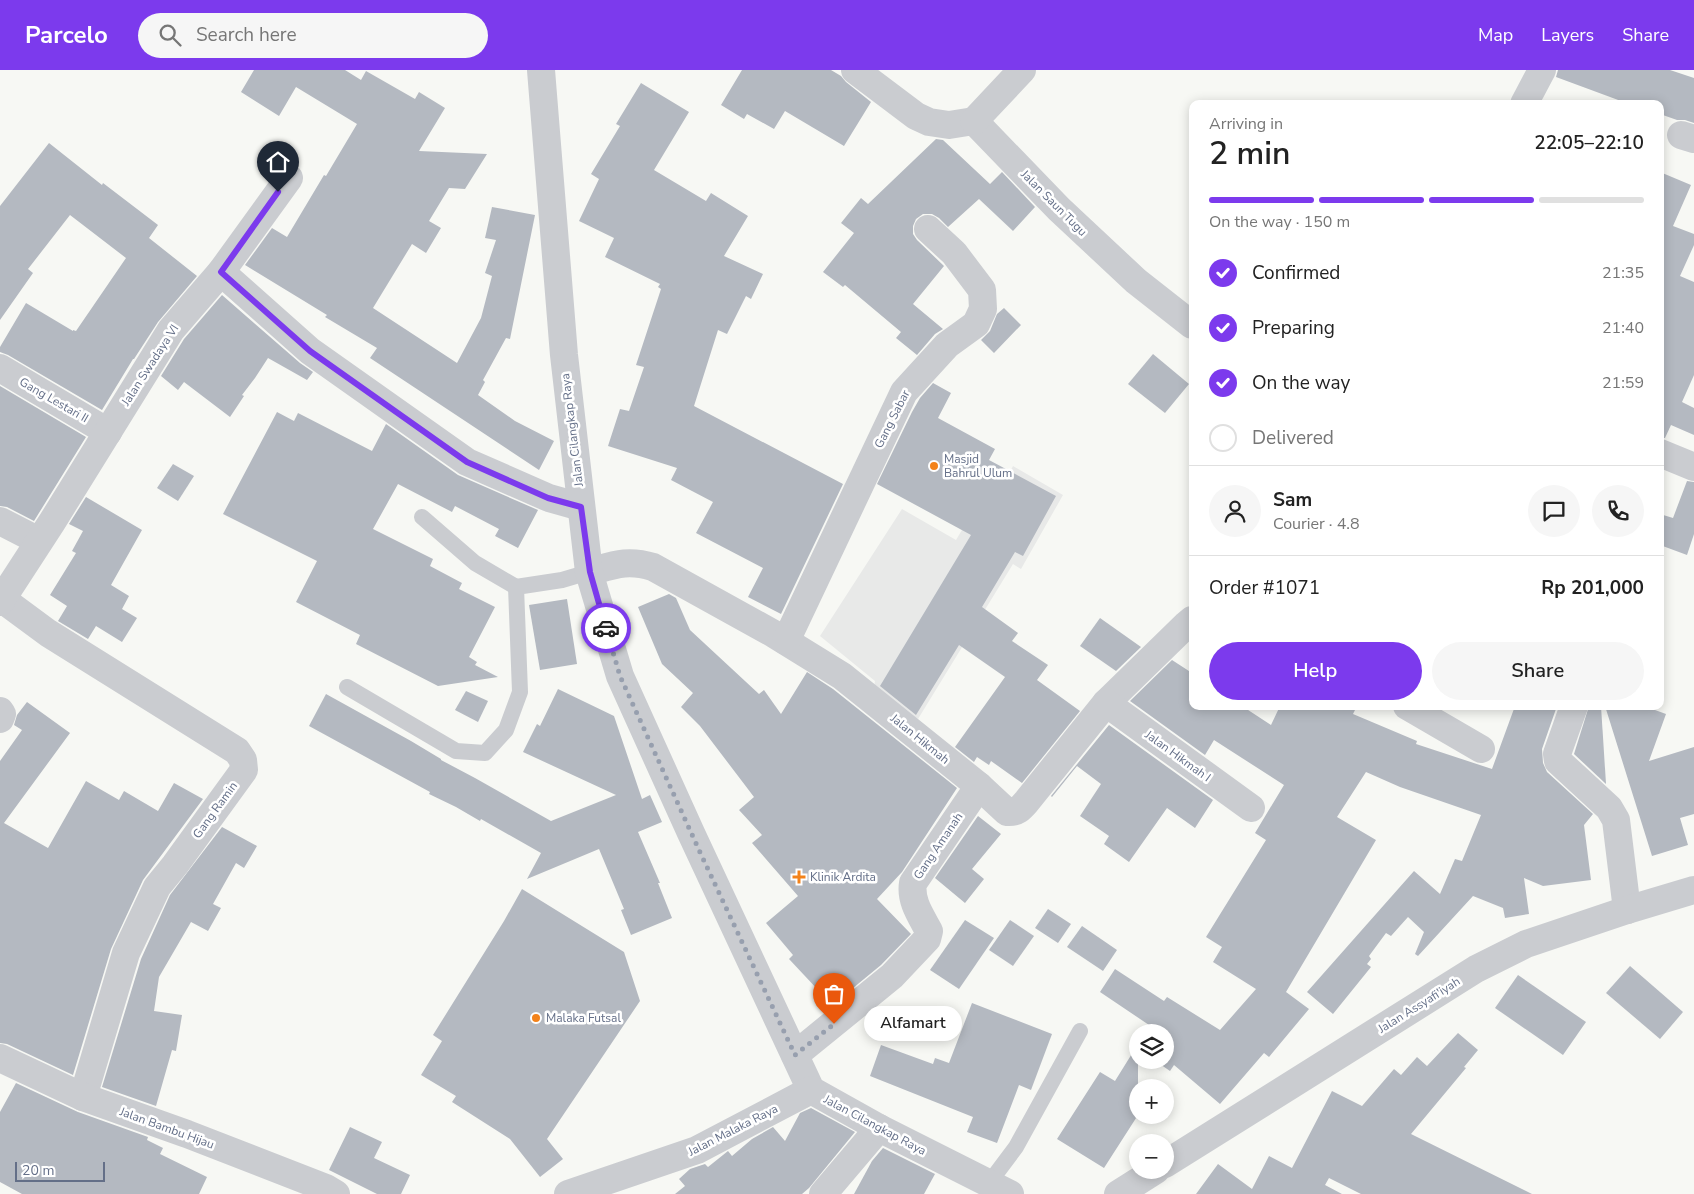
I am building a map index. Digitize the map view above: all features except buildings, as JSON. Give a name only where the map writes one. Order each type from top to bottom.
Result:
[{"type":"street","name":"Jalan Cilangkap Raya","points":[[541,70],[564,355],[581,507],[590,572],[620,676],[811,1090],[879,1128],[999,1188]]},
{"type":"street","points":[[855,70],[916,116],[929,122],[949,125],[974,121],[1022,70]]},
{"type":"street","points":[[1526,100],[1542,70]]},
{"type":"street","name":"Jalan Saun Tugu","points":[[974,121],[1059,209],[1136,282],[1189,323]]},
{"type":"street","name":"Jalan Swadaya VI","points":[[1,600],[171,330],[221,272],[288,178]]},
{"type":"street","name":"Gang Sabar","points":[[786,641],[904,392],[947,345],[976,324],[983,309],[982,290],[954,252],[928,229]]},
{"type":"street","points":[[221,272],[310,351],[467,462],[548,498],[581,507]]},
{"type":"street","name":"Gang Lestari II","points":[[0,368],[108,432]]},
{"type":"street","points":[[1664,455],[1694,467]]},
{"type":"street","points":[[0,521],[39,541]]},
{"type":"street","name":"Jalan Hikmah","points":[[590,572],[620,563],[641,563],[653,567],[786,641],[842,676],[979,786],[1007,812],[1013,813],[1019,810],[1106,703],[1189,622]]},
{"type":"street","name":"Gang Ramin","points":[[1,600],[48,633],[237,751],[243,760],[244,770],[157,887],[126,953],[83,1097]]},
{"type":"street","name":"Jalan Hikmah I","points":[[1106,703],[1251,808]]},
{"type":"street","points":[[1414,710],[1481,749]]},
{"type":"street","points":[[1573,710],[1557,754],[1558,761],[1609,808],[1616,820],[1626,910]]},
{"type":"street","points":[[0,711],[2,714],[0,719]]},
{"type":"street","name":"Gang Amanah","points":[[795,1055],[892,976],[927,939],[929,931],[914,904],[911,892],[913,883],[979,786]]},
{"type":"street","name":"Jalan Assyafi'iyah","points":[[1174,1158],[1476,969],[1526,944],[1626,910],[1694,890]]},
{"type":"street","name":"Jalan Bambu Hijau","points":[[0,1058],[83,1097],[187,1134],[326,1188],[336,1194]]},
{"type":"street","name":"Jalan Malaka Raya","points":[[568,1194],[697,1150],[811,1090]]},
{"type":"street","points":[[823,1194],[879,1128]]},
{"type":"street","points":[[1118,1194],[1142,1179]]},
{"type":"lane","points":[[422,517],[475,563],[516,587],[562,580],[590,572]]},
{"type":"lane","points":[[347,687],[456,751],[485,753],[506,730],[520,692],[516,587]]},
{"type":"lane","points":[[999,1188],[1016,1147],[1080,1031]]},
{"type":"shaded area","points":[[1013,466],[1063,495],[1021,569],[1013,564],[918,719],[873,695],[875,681],[820,636],[902,509],[956,540],[975,508],[988,515]]},
{"type":"way so far","points":[[606,628],[620,676],[795,1055],[834,1024]]},
{"type":"place","name":"Masjid Bahrul Ulum","points":[[934,466]]},
{"type":"place","name":"Klinik Ardita","points":[[799,877]]},
{"type":"place","name":"Malaka Futsal","points":[[536,1018]]},
{"type":"place","name":"Alfamart","points":[[834,1024]]},
{"type":"route","points":[[278,192],[221,272],[310,351],[467,462],[548,498],[581,507],[590,572],[606,628]]}]
